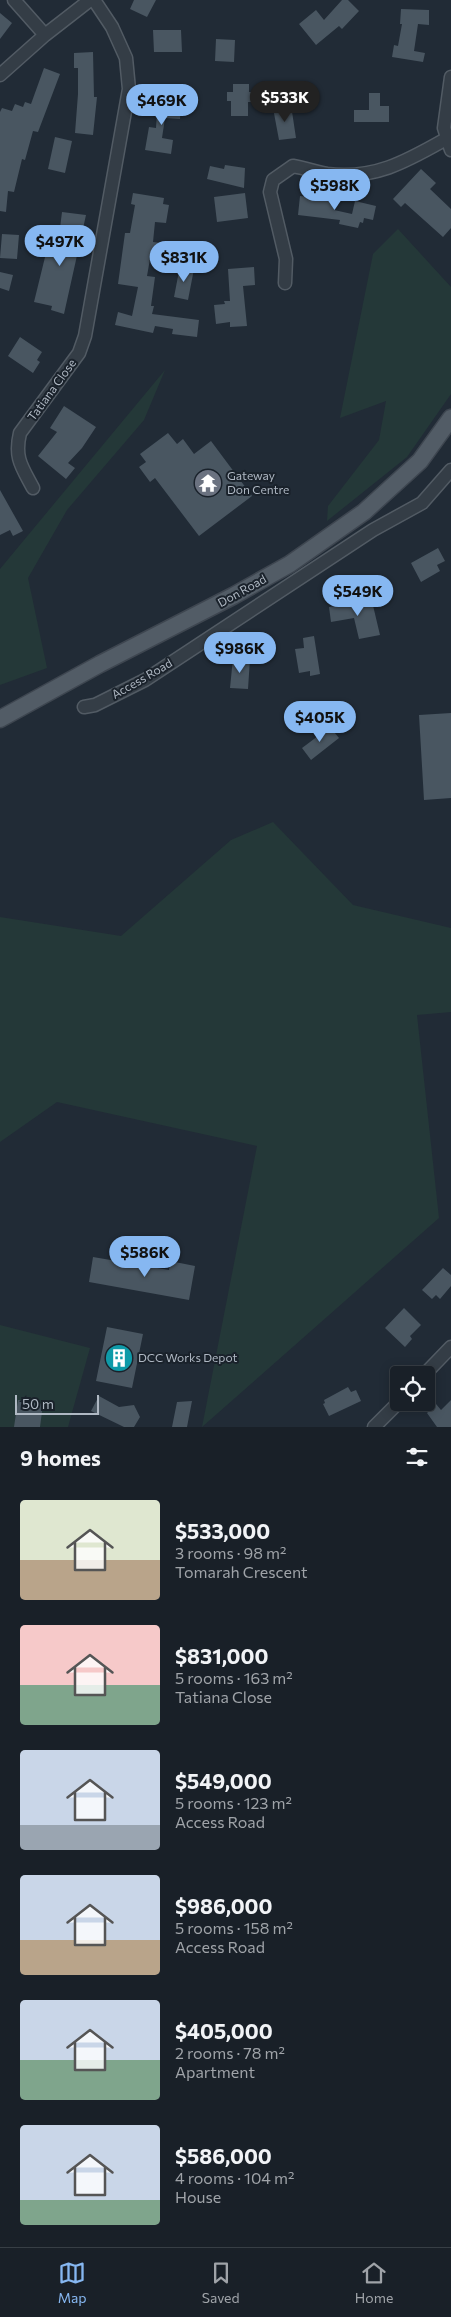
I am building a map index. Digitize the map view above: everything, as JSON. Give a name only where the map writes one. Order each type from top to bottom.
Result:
[{"type":"main road","name":"Don Road","points":[[0,719],[100,664],[234,596],[290,564],[364,512],[420,460],[451,418]]},
{"type":"street","points":[[14,0],[45,35]]},
{"type":"street","points":[[0,75],[45,35],[90,0]]},
{"type":"street","name":"Tatiana Close","points":[[34,488],[18,461],[17,446],[20,433],[79,353],[85,336],[129,89],[126,58],[112,27],[94,0]]},
{"type":"street","points":[[285,283],[286,259],[270,192],[273,180],[293,166],[326,174],[356,175],[397,166],[449,145],[445,114],[451,77]]},
{"type":"street","name":"Access Road","points":[[84,707],[95,705],[145,680],[373,530],[422,503],[451,470]]},
{"type":"street","points":[[364,512],[373,530]]},
{"type":"street","points":[[433,1366],[451,1347]]},
{"type":"street","points":[[374,1427],[390,1411]]},
{"type":"green space","points":[[398,229],[451,287],[451,394],[407,457],[327,521],[328,506],[379,440],[386,401],[340,418],[373,254]]},
{"type":"green space","points":[[165,370],[144,420],[67,510],[28,578],[47,668],[0,685],[0,569]]},
{"type":"green space","points":[[273,822],[353,905],[451,928],[451,1012],[417,1015],[439,1218],[202,1427],[257,1146],[57,1102],[0,1142],[0,917],[121,936],[231,840]]},
{"type":"green space","points":[[0,1325],[90,1348],[68,1427],[0,1427]]},
{"type":"building","points":[[134,0],[156,0],[147,17],[130,9]]},
{"type":"building","points":[[342,0],[348,0],[359,11],[342,29],[339,26],[316,45],[299,24],[316,10],[324,20]]},
{"type":"building","points":[[401,9],[429,10],[429,25],[418,24],[414,51],[425,53],[423,62],[392,57],[394,45],[398,46],[402,24],[400,24]]},
{"type":"building","points":[[0,13],[12,23],[0,39]]},
{"type":"building","points":[[153,30],[181,30],[182,52],[154,52]]},
{"type":"building","points":[[216,39],[235,40],[234,62],[215,61]]},
{"type":"building","points":[[93,52],[94,97],[97,97],[93,135],[75,133],[78,68],[74,68],[74,53]]},
{"type":"building","points":[[44,68],[60,74],[38,132],[33,131],[25,160],[22,159],[14,192],[8,191],[6,212],[0,211],[0,112],[2,108],[12,111],[15,104],[23,107],[25,102],[31,104]]},
{"type":"building","points":[[233,84],[249,84],[249,92],[257,92],[257,102],[248,102],[248,116],[231,116],[231,101],[227,101],[227,92],[233,92]]},
{"type":"building","points":[[369,93],[380,93],[380,106],[389,106],[389,122],[354,122],[354,110],[369,110]]},
{"type":"building","points":[[158,97],[172,98],[172,104],[181,105],[180,119],[165,118],[162,138],[173,140],[171,154],[145,150],[149,127],[156,128]]},
{"type":"building","points":[[291,105],[296,138],[279,140],[273,108]]},
{"type":"building","points":[[55,137],[72,141],[65,173],[48,169]]},
{"type":"building","points":[[225,165],[245,168],[244,188],[207,179],[210,166],[224,169]]},
{"type":"building","points":[[421,169],[436,183],[430,189],[451,209],[451,228],[443,237],[405,203],[401,207],[393,199]]},
{"type":"building","points":[[133,193],[164,198],[163,204],[169,205],[166,223],[155,222],[153,242],[162,243],[160,260],[150,259],[147,276],[155,277],[151,306],[154,306],[152,314],[199,320],[197,337],[172,334],[173,329],[155,326],[153,333],[115,325],[118,312],[132,316],[138,287],[118,284],[125,233],[130,233],[135,205],[131,204]]},
{"type":"building","points":[[245,193],[248,218],[217,222],[214,197]]},
{"type":"building","points":[[300,196],[335,200],[334,210],[352,214],[355,201],[376,206],[373,220],[364,218],[363,223],[360,222],[358,228],[339,224],[340,220],[298,215]]},
{"type":"building","points":[[62,212],[86,215],[64,314],[51,310],[52,306],[34,302],[47,249],[68,254],[72,230],[60,228]]},
{"type":"building","points":[[2,234],[19,235],[17,259],[0,258]]},
{"type":"building","points":[[180,266],[194,269],[188,300],[174,297]]},
{"type":"building","points":[[254,267],[255,285],[243,286],[247,326],[230,327],[230,322],[216,324],[214,305],[225,304],[224,301],[230,301],[228,269]]},
{"type":"building","points":[[0,272],[13,275],[9,291],[0,288]]},
{"type":"building","points":[[20,337],[42,352],[37,360],[40,362],[33,373],[8,356]]},
{"type":"building","points":[[64,406],[96,427],[82,448],[68,463],[75,468],[66,479],[38,456],[57,432],[50,428]]},
{"type":"building","points":[[168,433],[177,444],[183,439],[194,454],[211,441],[252,496],[199,536],[155,478],[150,482],[139,467],[146,462],[140,454]]},
{"type":"building","points":[[0,490],[23,531],[13,536],[10,530],[0,535]]},
{"type":"building","points":[[438,548],[445,561],[437,565],[440,571],[421,582],[411,563]]},
{"type":"building","points":[[371,597],[380,635],[359,639],[354,618],[331,622],[329,607],[361,602],[360,600]]},
{"type":"building","points":[[314,636],[320,674],[310,676],[310,671],[299,673],[295,649],[304,648],[303,638]]},
{"type":"building","points":[[233,658],[250,659],[248,689],[230,688]]},
{"type":"building","points":[[451,713],[451,798],[424,800],[419,715]]},
{"type":"building","points":[[330,727],[339,738],[311,760],[302,748]]},
{"type":"building","points":[[93,1257],[169,1270],[170,1261],[195,1266],[189,1300],[89,1282]]},
{"type":"building","points":[[443,1268],[451,1275],[451,1286],[440,1299],[436,1295],[432,1299],[422,1290]]},
{"type":"building","points":[[404,1308],[421,1325],[410,1336],[412,1339],[405,1347],[385,1328]]},
{"type":"building","name":"DCC Works Depot","points":[[107,1327],[143,1334],[132,1388],[96,1381]]},
{"type":"building","points":[[348,1387],[351,1392],[356,1390],[361,1401],[329,1416],[323,1404],[325,1403],[324,1400]]},
{"type":"building","points":[[99,1396],[119,1407],[134,1405],[140,1417],[134,1427],[124,1427],[91,1411]]},
{"type":"building","points":[[18,1400],[43,1404],[40,1427],[14,1427]]},
{"type":"building","points":[[451,1400],[451,1427],[437,1427],[427,1413],[435,1411],[436,1404],[441,1410]]},
{"type":"building","points":[[192,1401],[187,1427],[172,1427],[177,1402]]},
{"type":"place","name":"Gateway Don Centre","points":[[208,483]]},
{"type":"place","name":"DCC Works Depot","points":[[119,1358]]}]
